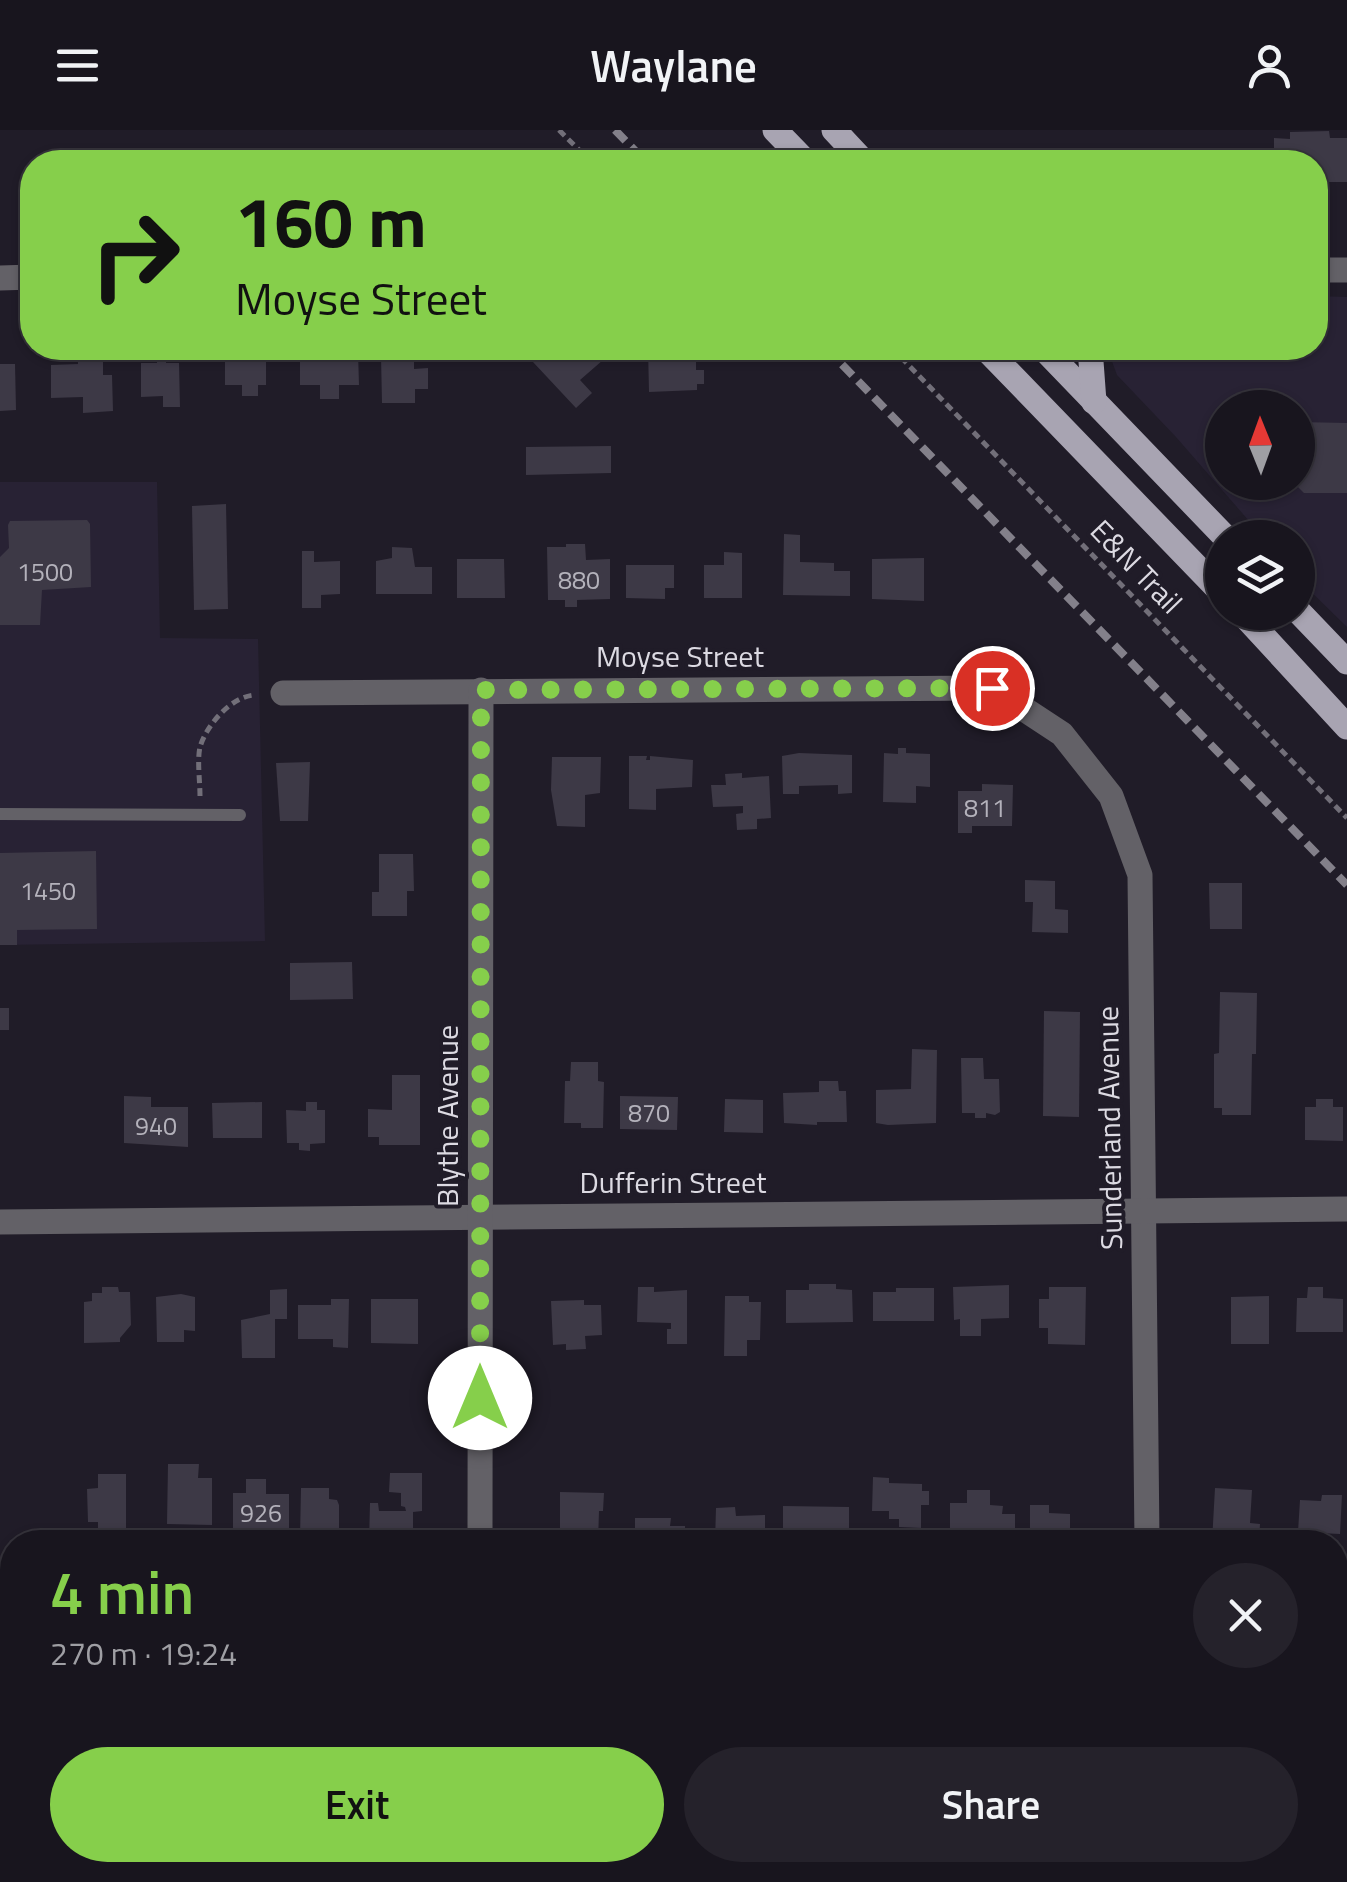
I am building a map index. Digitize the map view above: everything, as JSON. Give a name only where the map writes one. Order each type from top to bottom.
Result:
[{"type":"main road","points":[[774,130],[794,150]]},
{"type":"main road","points":[[834,130],[853,150]]},
{"type":"main road","points":[[997,360],[1205,575]]},
{"type":"main road","points":[[1054,360],[1209,520]]},
{"type":"main road","points":[[1091,360],[1094,402]]},
{"type":"main road","points":[[1315,629],[1347,662]]},
{"type":"main road","points":[[1258,630],[1347,727]]},
{"type":"street","name":"Moyse Street","points":[[284,693],[992,688],[1062,734]]},
{"type":"street","name":"Blythe Avenue","points":[[480,1530],[481,690]]},
{"type":"street","name":"Sunderland Avenue","points":[[1062,734],[1111,796],[1140,875],[1147,1530]]},
{"type":"street","name":"Dufferin Street","points":[[0,1222],[1347,1209]]},
{"type":"lane","points":[[0,814],[240,815]]},
{"type":"path","points":[[559,130],[579,150]]},
{"type":"path","name":"E&N Trail","points":[[904,360],[1347,818]]},
{"type":"path","points":[[200,816],[200,747],[216,720],[241,696],[284,693]]},
{"type":"shaded area","points":[[1328,296],[1347,297],[1347,627],[1315,596],[1315,520],[1248,520],[1231,500],[1315,500],[1315,390],[1205,390],[1205,470],[1117,375],[1111,360],[1328,360]]},
{"type":"shaded area","points":[[0,482],[157,482],[160,638],[258,639],[265,941],[0,945]]},
{"type":"building","points":[[1329,131],[1330,138],[1347,138],[1347,182],[1328,182],[1328,150],[1274,150],[1274,138],[1290,139],[1290,132]]},
{"type":"building","points":[[78,360],[103,360],[103,375],[112,375],[113,411],[83,413],[83,397],[51,398],[51,365],[78,364]]},
{"type":"building","points":[[225,360],[266,360],[266,385],[258,385],[258,396],[242,396],[242,385],[225,385]]},
{"type":"building","points":[[300,360],[358,360],[359,385],[339,385],[339,399],[320,399],[320,385],[300,385]]},
{"type":"building","points":[[381,360],[414,360],[414,369],[428,368],[428,389],[415,389],[415,403],[382,403]]},
{"type":"building","points":[[603,360],[580,380],[592,393],[576,408],[533,362]]},
{"type":"building","points":[[648,360],[696,360],[696,370],[704,370],[704,384],[697,384],[697,390],[649,392]]},
{"type":"building","points":[[141,363],[179,363],[180,407],[163,407],[163,396],[141,397]]},
{"type":"building","points":[[0,364],[15,364],[16,410],[0,411]]},
{"type":"building","points":[[1315,422],[1347,423],[1347,493],[1315,493]]},
{"type":"building","points":[[611,446],[611,473],[526,475],[526,447]]},
{"type":"building","points":[[226,504],[228,609],[194,610],[192,506]]},
{"type":"building","points":[[87,520],[91,587],[42,590],[40,625],[0,625],[0,557],[9,548],[10,521]]},
{"type":"building","points":[[784,534],[800,535],[800,562],[834,563],[834,571],[850,571],[850,596],[783,595]]},
{"type":"building","points":[[585,544],[586,560],[610,559],[610,599],[577,600],[577,607],[565,607],[565,600],[548,600],[547,547]]},
{"type":"building","points":[[392,547],[412,548],[415,567],[432,567],[432,594],[376,594],[376,561],[392,558]]},
{"type":"building","points":[[302,551],[314,551],[314,562],[340,561],[340,594],[321,595],[321,608],[302,608]]},
{"type":"building","points":[[724,552],[742,553],[742,598],[704,598],[704,565],[724,565]]},
{"type":"building","points":[[924,558],[924,601],[872,599],[872,559]]},
{"type":"building","points":[[457,559],[504,559],[505,598],[457,598]]},
{"type":"building","points":[[626,565],[674,565],[674,588],[665,588],[665,599],[626,598]]},
{"type":"building","points":[[898,748],[906,748],[906,753],[930,754],[930,787],[916,786],[916,803],[883,802],[884,753],[898,754]]},
{"type":"building","points":[[852,755],[852,793],[838,794],[838,785],[799,786],[799,794],[783,794],[782,756]]},
{"type":"building","points":[[629,756],[693,760],[692,787],[656,789],[656,810],[629,809]]},
{"type":"building","points":[[552,757],[601,757],[600,793],[585,795],[585,827],[557,826],[551,790]]},
{"type":"building","points":[[310,762],[308,821],[280,821],[276,763]]},
{"type":"building","points":[[742,773],[742,778],[769,776],[771,818],[757,819],[757,829],[737,830],[736,814],[743,813],[743,806],[713,807],[711,785],[726,785],[725,774]]},
{"type":"building","points":[[982,784],[1013,785],[1012,826],[972,826],[972,833],[958,833],[958,791],[982,791]]},
{"type":"building","points":[[96,851],[97,929],[17,930],[17,945],[0,945],[0,853]]},
{"type":"building","points":[[379,854],[413,854],[414,891],[407,891],[407,916],[372,916],[372,892],[379,892]]},
{"type":"building","points":[[1025,880],[1055,881],[1055,909],[1068,910],[1068,933],[1032,932],[1033,902],[1025,902]]},
{"type":"building","points":[[1209,883],[1242,883],[1242,929],[1210,929]]},
{"type":"building","points":[[352,962],[353,999],[290,1000],[290,963]]},
{"type":"building","points":[[1220,992],[1257,993],[1251,1115],[1222,1115],[1222,1108],[1214,1108]]},
{"type":"building","points":[[0,1008],[9,1008],[9,1030],[0,1030]]},
{"type":"building","points":[[1044,1011],[1080,1012],[1079,1117],[1043,1116]]},
{"type":"building","points":[[912,1049],[937,1050],[936,1123],[876,1123],[876,1090],[911,1089]]},
{"type":"building","points":[[961,1058],[983,1058],[984,1079],[999,1079],[1000,1112],[986,1113],[986,1118],[962,1113]]},
{"type":"building","points":[[571,1062],[598,1062],[598,1081],[604,1082],[603,1128],[564,1123],[565,1081],[570,1081]]},
{"type":"building","points":[[392,1075],[420,1075],[420,1145],[379,1145],[379,1137],[368,1137],[368,1109],[392,1110]]},
{"type":"building","points":[[819,1081],[838,1081],[839,1091],[846,1091],[847,1122],[784,1123],[783,1093],[819,1092]]},
{"type":"building","points":[[124,1096],[151,1097],[151,1107],[188,1107],[188,1147],[124,1143]]},
{"type":"building","points":[[620,1096],[678,1097],[677,1130],[620,1129]]},
{"type":"building","points":[[725,1099],[763,1100],[763,1133],[724,1132]]},
{"type":"building","points":[[1316,1099],[1333,1099],[1333,1107],[1343,1107],[1343,1141],[1305,1140],[1305,1107],[1316,1107]]},
{"type":"building","points":[[262,1102],[262,1138],[213,1138],[212,1103]]},
{"type":"building","points":[[306,1102],[317,1102],[317,1110],[325,1110],[325,1143],[310,1144],[310,1151],[299,1150],[299,1143],[287,1143],[286,1110],[306,1111]]},
{"type":"building","points":[[809,1284],[836,1284],[836,1289],[852,1290],[853,1322],[786,1323],[786,1290],[809,1290]]},
{"type":"building","points":[[1009,1285],[1009,1318],[981,1319],[981,1336],[960,1336],[960,1319],[954,1320],[953,1287]]},
{"type":"building","points":[[102,1287],[130,1292],[131,1325],[120,1342],[84,1343],[84,1302],[92,1301],[92,1293],[102,1293]]},
{"type":"building","points":[[638,1287],[654,1287],[654,1292],[687,1290],[687,1344],[667,1344],[671,1323],[637,1322]]},
{"type":"building","points":[[1049,1287],[1086,1287],[1085,1345],[1048,1344],[1048,1328],[1039,1328],[1039,1299],[1049,1299]]},
{"type":"building","points":[[1308,1287],[1323,1287],[1323,1298],[1343,1299],[1343,1332],[1296,1332],[1297,1298],[1307,1298]]},
{"type":"building","points":[[896,1288],[934,1288],[934,1321],[873,1321],[873,1292],[896,1292]]},
{"type":"building","points":[[287,1289],[287,1319],[275,1319],[275,1358],[242,1358],[241,1320],[270,1314],[270,1290]]},
{"type":"building","points":[[725,1296],[749,1296],[749,1302],[761,1302],[760,1340],[747,1340],[747,1356],[724,1356]]},
{"type":"building","points":[[1269,1296],[1269,1344],[1231,1344],[1231,1297]]},
{"type":"building","points":[[156,1297],[195,1297],[195,1331],[184,1330],[184,1342],[157,1342]]},
{"type":"building","points":[[331,1299],[349,1299],[348,1348],[333,1347],[333,1339],[298,1339],[298,1305],[331,1305]]},
{"type":"building","points":[[371,1299],[418,1299],[418,1344],[371,1343]]},
{"type":"building","points":[[584,1300],[584,1305],[601,1305],[602,1335],[585,1336],[586,1349],[566,1350],[566,1344],[553,1345],[551,1301]]},
{"type":"building","points":[[168,1464],[199,1464],[198,1478],[212,1478],[212,1525],[167,1524]]},
{"type":"building","points":[[390,1473],[422,1473],[422,1511],[413,1512],[413,1530],[369,1530],[370,1503],[378,1503],[379,1511],[406,1511],[401,1506],[401,1493],[389,1492]]},
{"type":"building","points":[[98,1474],[126,1474],[126,1529],[98,1529],[98,1522],[88,1522],[87,1489],[98,1488]]},
{"type":"building","points":[[873,1477],[889,1478],[889,1483],[922,1484],[922,1491],[929,1491],[929,1505],[921,1505],[921,1528],[899,1527],[899,1519],[889,1519],[889,1511],[872,1511]]},
{"type":"building","points":[[246,1479],[266,1479],[266,1494],[289,1494],[289,1530],[233,1530],[233,1493],[246,1493]]},
{"type":"building","points":[[301,1488],[329,1488],[329,1499],[337,1500],[339,1505],[339,1530],[300,1530]]},
{"type":"building","points":[[1215,1488],[1252,1490],[1250,1523],[1260,1524],[1260,1530],[1213,1530]]},
{"type":"building","points":[[967,1490],[990,1490],[990,1505],[1003,1506],[1002,1514],[1015,1514],[1015,1530],[950,1530],[950,1503],[967,1503]]},
{"type":"building","points":[[560,1492],[604,1493],[598,1530],[560,1530]]},
{"type":"building","points":[[1322,1495],[1342,1495],[1340,1530],[1298,1530],[1300,1500],[1321,1501]]},
{"type":"building","points":[[1030,1505],[1049,1505],[1049,1513],[1070,1514],[1070,1530],[1030,1530]]},
{"type":"building","points":[[783,1506],[849,1507],[849,1530],[783,1530]]},
{"type":"building","points":[[735,1507],[736,1516],[765,1515],[765,1530],[715,1530],[716,1508]]},
{"type":"building","points":[[635,1518],[671,1518],[670,1526],[685,1526],[685,1530],[635,1530]]},
{"type":"railway","points":[[615,130],[634,150]]},
{"type":"railway","points":[[838,360],[1347,885]]},
{"type":"route","points":[[480,1398],[481,690],[992,688]]}]
